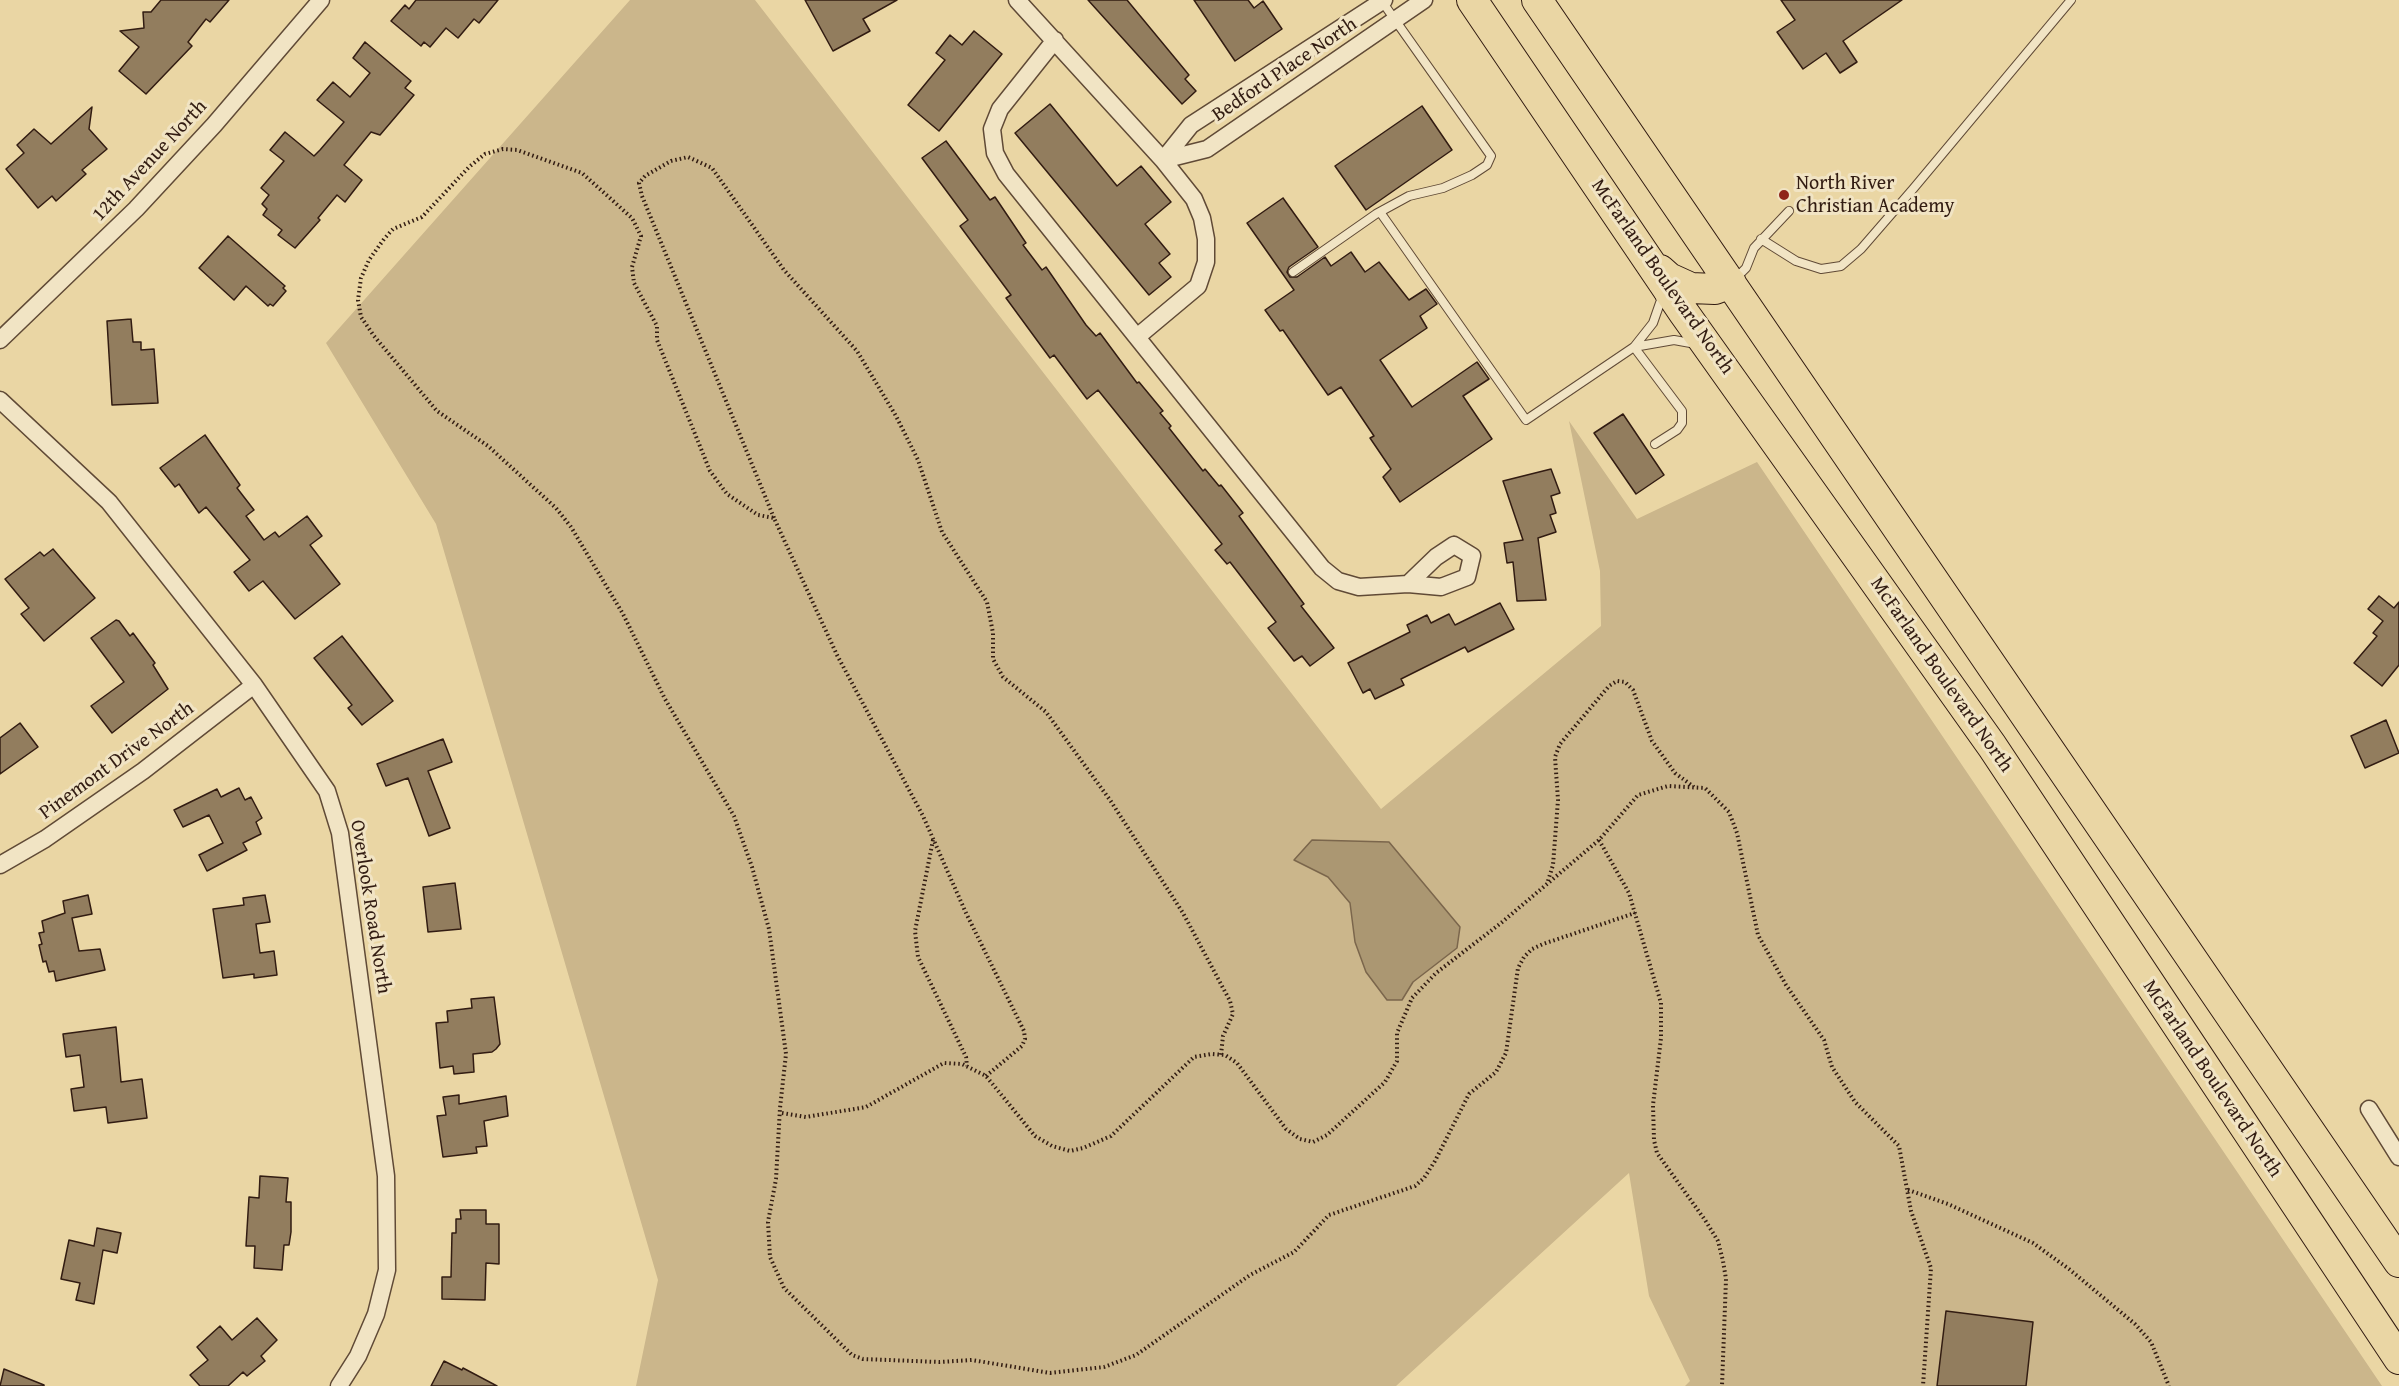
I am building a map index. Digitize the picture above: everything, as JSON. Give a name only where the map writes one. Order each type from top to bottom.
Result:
[{"type":"highway","name":"McFarland Boulevard North","points":[[1472,0],[1648,260],[1998,756],[2399,1359]]},
{"type":"highway","points":[[1526,0],[1562,35]]},
{"type":"highway","points":[[1538,0],[2399,1262]]},
{"type":"highway","points":[[1648,260],[1669,278],[1691,288],[1715,289],[1731,283]]},
{"type":"street","name":"12th Avenue North","points":[[2,335],[136,209],[214,125],[321,0]]},
{"type":"street","points":[[1017,0],[1163,160],[1194,199],[1206,239],[1206,262],[1198,286],[1137,337]]},
{"type":"street","name":"Bedford Place North","points":[[1163,160],[1191,125],[1382,0]]},
{"type":"street","name":"Bedford Place North","points":[[1163,160],[1207,149],[1424,0]]},
{"type":"street","points":[[1055,40],[1000,109],[992,129],[995,153],[1006,174],[1322,568],[1338,581],[1359,587],[1408,584]]},
{"type":"street","name":"Overlook Road North","points":[[0,400],[109,502],[254,685],[327,791],[340,833],[386,1176],[387,1270],[376,1314],[358,1356],[339,1386]]},
{"type":"street","name":"Pinemont Drive North","points":[[0,865],[45,839],[143,771],[254,685]]},
{"type":"street","points":[[2369,1109],[2399,1157]]},
{"type":"lane","points":[[1293,272],[1380,212],[1408,196],[1443,188],[1472,175],[1487,165],[1491,156],[1394,22],[1382,0]]},
{"type":"lane","points":[[1761,239],[1796,261],[1821,269],[1841,266],[1861,249],[1913,189],[2071,0]]},
{"type":"lane","points":[[1731,283],[1746,268],[1754,248],[1761,239],[1789,211]]},
{"type":"lane","points":[[1380,212],[1526,420],[1634,347],[1653,323],[1661,300],[1648,260]]},
{"type":"lane","points":[[1634,347],[1674,340],[1710,347]]},
{"type":"lane","points":[[1634,347],[1682,411],[1682,423],[1677,430],[1655,444]]},
{"type":"path","points":[[774,518],[758,515],[727,494],[716,483],[657,340],[657,327],[634,283],[632,267],[641,236],[632,218],[582,173],[517,150],[503,149],[485,154],[461,175],[423,217],[393,229],[369,260],[361,278],[358,300],[361,317],[436,411],[488,446],[556,508],[571,527],[623,614],[665,699],[734,816],[752,867],[769,928],[786,1054],[776,1179],[768,1222],[770,1257],[784,1288],[852,1355],[863,1359],[939,1362],[972,1360],[1050,1372],[1104,1367],[1136,1355],[1250,1275],[1294,1252],[1329,1215],[1340,1209],[1395,1194],[1420,1182],[1435,1161],[1469,1094],[1496,1072],[1506,1053],[1518,968],[1524,957],[1532,949],[1543,944],[1635,914]]},
{"type":"path","points":[[986,1076],[1022,1046],[1025,1039],[1024,1031],[966,913],[933,839],[885,743],[837,656],[774,518],[642,196],[639,183],[645,176],[671,161],[688,157],[712,168],[784,270],[857,351],[896,416],[918,460],[942,532],[987,602],[993,633],[993,659],[1003,677],[1046,712],[1110,800],[1183,913],[1230,1001],[1233,1014],[1223,1036],[1221,1055]]},
{"type":"path","points":[[1548,883],[1553,865],[1557,811],[1555,757],[1560,744],[1609,686],[1617,681],[1625,682],[1633,690],[1652,741],[1675,772],[1695,787]]},
{"type":"path","points":[[782,1113],[806,1117],[866,1107],[944,1064],[967,1066],[986,1076],[1035,1136],[1052,1146],[1070,1150],[1083,1149],[1111,1136],[1194,1057],[1221,1055],[1237,1063],[1286,1129],[1300,1138],[1313,1142],[1327,1136],[1385,1082],[1398,1061],[1397,1033],[1412,998],[1436,973],[1599,840],[1638,795],[1668,786],[1705,788],[1729,812],[1737,833],[1758,936],[1786,985],[1824,1040],[1832,1066],[1856,1102],[1899,1146],[1911,1211],[1931,1268],[1923,1386]]},
{"type":"path","points":[[933,839],[915,931],[918,957],[935,997],[966,1057],[967,1066]]},
{"type":"path","points":[[1599,840],[1629,893],[1661,1003],[1661,1038],[1653,1105],[1655,1147],[1718,1241],[1726,1279],[1722,1386]]},
{"type":"path","points":[[1907,1190],[1948,1204],[2033,1243],[2069,1269],[2135,1324],[2151,1342],[2169,1386]]},
{"type":"shaded area","points":[[630,0],[755,0],[1381,809],[1601,626],[1600,571],[1569,421],[1637,519],[1757,462],[2382,1386],[1685,1386],[1690,1381],[1649,1296],[1629,1173],[1396,1386],[636,1386],[658,1280],[436,524],[326,343]]},
{"type":"shaded area","points":[[1312,840],[1389,842],[1460,927],[1457,948],[1413,982],[1402,1000],[1387,1000],[1366,972],[1355,942],[1350,903],[1328,877],[1294,860]]},
{"type":"building","points":[[161,0],[229,0],[210,22],[206,19],[188,42],[192,46],[146,94],[119,71],[139,47],[120,31],[144,28],[143,12],[151,12]]},
{"type":"building","points":[[416,0],[498,0],[479,23],[474,19],[458,38],[446,28],[430,47],[424,42],[421,46],[391,21],[405,5],[409,9]]},
{"type":"building","points":[[805,0],[897,0],[863,19],[870,31],[833,51]]},
{"type":"building","points":[[1088,0],[1127,0],[1189,75],[1185,79],[1196,91],[1182,104]]},
{"type":"building","points":[[1194,0],[1248,0],[1254,8],[1263,1],[1282,29],[1235,61]]},
{"type":"building","points":[[1781,0],[1902,0],[1843,41],[1857,62],[1840,73],[1826,53],[1803,69],[1777,32],[1795,20]]},
{"type":"building","points":[[974,31],[1002,54],[939,131],[908,105],[945,60],[936,53],[950,35],[962,45]]},
{"type":"building","points":[[365,42],[411,81],[405,88],[414,95],[380,135],[371,132],[344,165],[362,180],[345,202],[337,195],[318,218],[320,220],[295,248],[278,235],[282,230],[263,215],[267,209],[262,204],[269,195],[261,188],[284,161],[270,150],[285,132],[314,156],[320,150],[344,122],[317,100],[333,82],[350,97],[370,73],[353,58]]},
{"type":"building","points":[[1050,104],[1117,186],[1141,166],[1171,202],[1145,224],[1170,254],[1159,263],[1171,277],[1149,295],[1015,133]]},
{"type":"building","points":[[1422,106],[1452,150],[1366,210],[1335,166]]},
{"type":"building","points":[[92,107],[89,129],[107,149],[82,170],[86,174],[56,201],[52,196],[38,208],[6,169],[24,153],[17,145],[34,129],[51,144]]},
{"type":"building","points":[[946,141],[990,200],[995,197],[1026,243],[1023,245],[1042,270],[1046,267],[1086,325],[1096,336],[1100,333],[1137,383],[1139,382],[1163,411],[1160,413],[1171,426],[1169,428],[1203,471],[1205,469],[1219,486],[1221,485],[1243,513],[1239,516],[1304,604],[1301,606],[1334,648],[1310,666],[1302,656],[1294,661],[1268,628],[1276,622],[1230,562],[1227,564],[1215,550],[1222,544],[1098,390],[1087,399],[1054,355],[1050,358],[1006,298],[1011,295],[960,226],[968,220],[922,158]]},
{"type":"building","points":[[1283,198],[1318,247],[1289,267],[1287,272],[1290,277],[1297,277],[1325,257],[1331,266],[1351,252],[1365,272],[1379,262],[1409,300],[1426,289],[1437,304],[1420,316],[1427,328],[1380,360],[1412,407],[1477,362],[1489,379],[1463,396],[1492,439],[1400,502],[1383,477],[1391,469],[1370,438],[1374,436],[1341,387],[1328,395],[1283,330],[1280,331],[1265,310],[1294,290],[1247,223]]},
{"type":"building","points":[[228,236],[285,286],[283,288],[286,291],[273,306],[270,304],[268,306],[246,286],[234,300],[199,268]]},
{"type":"building","points":[[131,319],[133,342],[141,342],[141,350],[154,349],[158,403],[112,405],[107,321]]},
{"type":"building","points":[[1623,414],[1664,475],[1636,494],[1594,433]]},
{"type":"building","points":[[205,435],[240,485],[237,488],[254,510],[246,516],[264,540],[275,532],[279,537],[307,516],[322,536],[310,545],[340,584],[295,619],[263,581],[249,591],[234,572],[250,560],[206,507],[199,513],[179,484],[175,487],[160,468]]},
{"type":"building","points":[[1551,469],[1560,493],[1551,496],[1556,513],[1550,515],[1556,532],[1538,538],[1546,600],[1517,601],[1513,562],[1507,563],[1504,543],[1523,540],[1503,481]]},
{"type":"building","points":[[53,549],[95,598],[44,641],[21,614],[29,608],[5,579],[40,552],[44,556]]},
{"type":"building","points":[[2379,596],[2394,608],[2399,602],[2399,665],[2382,686],[2354,663],[2377,636],[2373,633],[2383,621],[2368,609]]},
{"type":"building","points":[[1500,603],[1514,629],[1468,652],[1465,647],[1401,679],[1404,685],[1375,699],[1370,689],[1363,693],[1348,663],[1410,632],[1407,625],[1427,615],[1431,623],[1449,614],[1455,625]]},
{"type":"building","points":[[116,620],[130,636],[133,633],[155,663],[153,665],[168,689],[112,733],[91,706],[124,682],[91,638]]},
{"type":"building","points":[[342,636],[393,701],[362,725],[348,708],[352,705],[314,658]]},
{"type":"building","points":[[2386,720],[2399,753],[2365,768],[2351,736]]},
{"type":"building","points":[[20,723],[38,747],[0,774],[0,738]]},
{"type":"building","points":[[443,739],[452,762],[428,771],[450,828],[429,836],[408,778],[386,786],[377,764]]},
{"type":"building","points":[[239,788],[245,800],[251,797],[262,818],[256,822],[261,834],[243,843],[247,850],[207,871],[199,855],[223,843],[209,815],[183,827],[174,810],[217,789],[221,797]]},
{"type":"building","points":[[455,883],[461,929],[428,932],[423,887]]},
{"type":"building","points":[[88,895],[92,914],[72,918],[79,951],[100,949],[105,970],[56,981],[54,971],[49,972],[46,961],[43,962],[39,945],[42,944],[39,933],[44,932],[42,921],[65,913],[63,901]]},
{"type":"building","points":[[265,895],[270,922],[256,924],[260,953],[274,951],[277,975],[254,978],[254,974],[223,978],[213,909],[244,905],[243,898]]},
{"type":"building","points":[[494,997],[500,1044],[492,1052],[473,1054],[474,1072],[454,1074],[453,1066],[440,1068],[436,1023],[448,1022],[447,1011],[472,1008],[471,999]]},
{"type":"building","points":[[116,1027],[121,1082],[142,1079],[147,1118],[108,1123],[106,1107],[74,1111],[71,1089],[84,1087],[80,1055],[66,1057],[63,1034]]},
{"type":"building","points":[[459,1095],[459,1104],[506,1096],[508,1116],[484,1121],[487,1146],[476,1147],[477,1153],[443,1157],[437,1116],[446,1115],[443,1097]]},
{"type":"building","points":[[260,1176],[288,1178],[286,1202],[291,1202],[291,1232],[289,1245],[284,1245],[282,1270],[254,1268],[255,1246],[246,1246],[249,1197],[259,1198]]},
{"type":"building","points":[[460,1210],[486,1210],[486,1224],[499,1224],[499,1264],[486,1263],[485,1300],[442,1299],[442,1277],[451,1277],[452,1233],[456,1233],[456,1219],[461,1219]]},
{"type":"building","points":[[97,1228],[121,1233],[117,1253],[103,1250],[94,1304],[76,1300],[80,1283],[61,1279],[69,1240],[94,1246]]},
{"type":"building","points":[[1946,1311],[2033,1322],[2026,1386],[1937,1386]]},
{"type":"building","points":[[257,1318],[277,1340],[261,1356],[265,1361],[247,1376],[243,1372],[228,1386],[200,1386],[190,1375],[208,1360],[197,1347],[220,1326],[232,1340]]},
{"type":"building","points":[[444,1361],[462,1370],[463,1368],[497,1386],[431,1386]]},
{"type":"building","points":[[4,1369],[44,1385],[44,1386],[0,1386]]},
{"type":"place","name":"North River Christian Academy","points":[[1784,195]]}]
